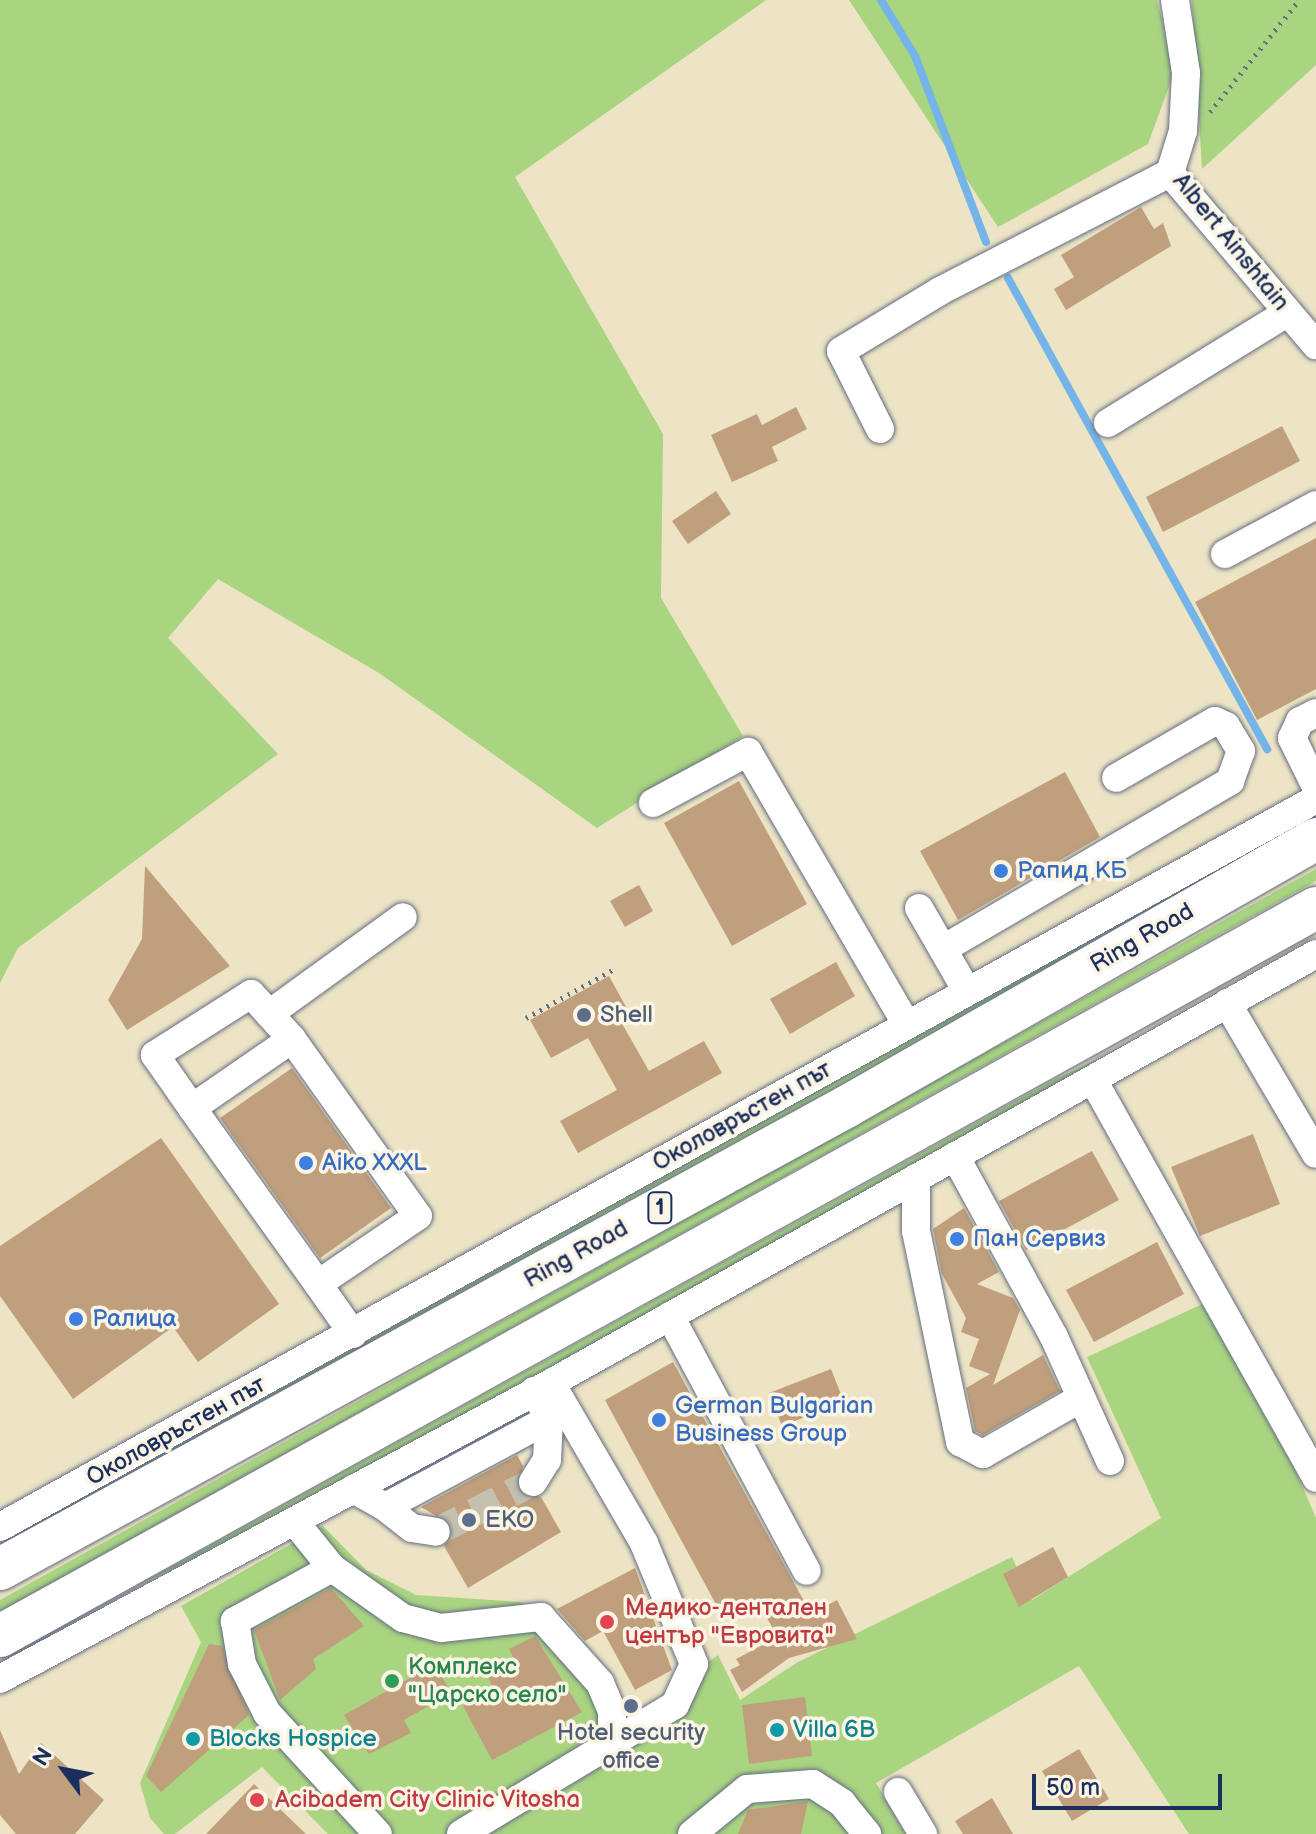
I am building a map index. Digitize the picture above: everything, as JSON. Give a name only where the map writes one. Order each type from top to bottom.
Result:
[{"type":"highway","name":"Ring Road","points":[[0,1569],[846,1107],[1316,839]]},
{"type":"highway","name":"1","points":[[0,1636],[1316,908]]},
{"type":"street","name":"Albert Ainshtain","points":[[1175,0],[1186,73],[1183,131],[1170,173],[1287,313],[1313,336]]},
{"type":"street","points":[[880,429],[841,351],[940,291],[1170,173]]},
{"type":"street","points":[[1108,423],[1287,313]]},
{"type":"street","points":[[1225,554],[1316,505]]},
{"type":"street","points":[[1316,713],[1300,721],[1292,738],[1316,787]]},
{"type":"street","points":[[943,949],[1230,781],[1241,751],[1226,726],[1215,721],[1116,778]]},
{"type":"street","points":[[653,803],[748,752],[906,1024]]},
{"type":"street","name":"Околовръстен път","points":[[0,1527],[1316,799]]},
{"type":"street","points":[[919,908],[967,991]]},
{"type":"street","points":[[269,1014],[403,917]]},
{"type":"street","points":[[0,1679],[542,1387],[1316,954]]},
{"type":"street","points":[[318,1284],[418,1216],[292,1039],[251,994],[155,1055],[353,1334]]},
{"type":"street","points":[[1227,1003],[1316,1154]]},
{"type":"street","points":[[192,1108],[292,1039]]},
{"type":"street","points":[[1093,1080],[1316,1478]]},
{"type":"street","points":[[955,1156],[1081,1398],[1110,1461]]},
{"type":"street","points":[[916,1178],[916,1231],[960,1442],[983,1454],[1081,1398]]},
{"type":"street","points":[[670,1316],[807,1571]]},
{"type":"street","points":[[533,1482],[547,1460],[549,1419],[542,1387]]},
{"type":"street","points":[[461,1834],[612,1747],[675,1705],[694,1664],[644,1543],[542,1387]]},
{"type":"street","points":[[385,1507],[549,1419]]},
{"type":"street","points":[[353,1489],[385,1507],[412,1528],[436,1532]]},
{"type":"street","points":[[294,1521],[332,1568],[403,1618],[441,1628],[541,1617],[600,1683],[612,1711],[612,1747]]},
{"type":"street","points":[[332,1568],[235,1621],[237,1635],[267,1713],[378,1834]]},
{"type":"street","points":[[692,1834],[747,1789],[813,1784],[842,1803],[867,1834]]},
{"type":"street","points":[[898,1792],[923,1834]]},
{"type":"path","points":[[1183,131],[1212,110],[1299,0]]},
{"type":"path","points":[[526,1018],[614,969]]},
{"type":"green space","points":[[0,0],[766,0],[515,177],[663,434],[661,598],[743,736],[597,828],[379,673],[218,579],[168,638],[278,754],[18,948],[0,983]]},
{"type":"green space","points":[[849,0],[1157,0],[1175,70],[1148,144],[998,227]]},
{"type":"green space","points":[[1192,0],[1316,0],[1316,65],[1202,169]]},
{"type":"green space","points":[[1316,869],[1316,881],[0,1612],[0,1600]]},
{"type":"green space","points":[[1111,927],[1011,996],[0,1555],[0,1545]]},
{"type":"green space","points":[[1169,1027],[284,1519],[142,1583],[1053,1080]]},
{"type":"green space","points":[[1220,1296],[1316,1518],[1316,1834],[1189,1834],[1079,1666],[876,1783],[906,1834],[328,1834],[262,1767],[175,1834],[164,1834],[150,1818],[140,1783],[201,1642],[181,1606],[323,1526],[366,1570],[416,1595],[520,1602],[546,1615],[630,1719],[718,1655],[740,1700],[798,1662],[1012,1557],[1032,1600],[1161,1518],[1087,1357]]},
{"type":"building","points":[[1141,207],[1154,229],[1163,223],[1171,246],[1066,310],[1054,289],[1074,277],[1061,255]]},
{"type":"building","points":[[796,407],[807,429],[772,447],[778,461],[732,482],[711,435],[757,414],[762,425]]},
{"type":"building","points":[[1282,426],[1300,461],[1163,532],[1146,497]]},
{"type":"building","points":[[716,491],[731,514],[688,544],[672,521]]},
{"type":"building","points":[[1316,538],[1316,689],[1257,720],[1195,602]]},
{"type":"building","points":[[1065,772],[1100,837],[958,920],[920,851]]},
{"type":"building","points":[[739,781],[807,904],[732,946],[664,823]]},
{"type":"building","points":[[145,866],[230,966],[127,1030],[108,1000],[142,939]]},
{"type":"building","points":[[639,885],[653,911],[625,927],[610,901]]},
{"type":"building","points":[[836,962],[855,996],[790,1034],[770,999]]},
{"type":"building","points":[[609,976],[630,1014],[620,1020],[649,1071],[704,1041],[722,1073],[578,1153],[560,1121],[617,1090],[588,1038],[551,1058],[530,1020]]},
{"type":"building","name":"Aiko XXXL","points":[[292,1068],[391,1208],[320,1258],[220,1118]]},
{"type":"building","points":[[1253,1134],[1280,1204],[1200,1236],[1171,1167]]},
{"type":"building","points":[[161,1138],[279,1304],[198,1362],[173,1327],[73,1399],[0,1296],[0,1246]]},
{"type":"building","points":[[1092,1151],[1119,1200],[1026,1250],[999,1201]]},
{"type":"building","points":[[964,1208],[999,1272],[977,1284],[1013,1298],[1020,1310],[993,1385],[1043,1355],[1060,1391],[983,1435],[975,1431],[966,1388],[990,1374],[969,1366],[979,1339],[961,1332],[966,1318],[942,1274],[933,1229]]},
{"type":"building","points":[[1157,1242],[1184,1294],[1094,1342],[1066,1290]]},
{"type":"building","points":[[673,1362],[811,1614],[837,1600],[857,1639],[789,1658],[742,1692],[730,1670],[740,1665],[736,1659],[778,1637],[757,1601],[724,1619],[605,1400]]},
{"type":"building","points":[[831,1369],[844,1402],[782,1426],[769,1393]]},
{"type":"building","points":[[517,1455],[523,1466],[518,1490],[541,1497],[561,1532],[468,1588],[444,1546],[452,1525],[421,1507]]},
{"type":"building","points":[[1053,1547],[1068,1577],[1019,1607],[1003,1574]]},
{"type":"building","name":"Медико-дентален център \"Евровита\"","points":[[635,1568],[672,1670],[635,1690],[603,1631],[585,1641],[557,1609]]},
{"type":"building","points":[[331,1588],[364,1626],[313,1659],[316,1669],[280,1700],[254,1630]]},
{"type":"building","points":[[535,1636],[582,1712],[492,1760],[463,1706],[494,1690],[488,1677],[516,1662],[509,1649]]},
{"type":"building","name":"Blocks Hospice","points":[[209,1644],[222,1646],[249,1715],[161,1792],[146,1776]]},
{"type":"building","points":[[435,1664],[451,1693],[404,1720],[411,1733],[369,1754],[344,1715]]},
{"type":"building","name":"Villa 6B","points":[[805,1697],[812,1756],[749,1764],[742,1705]]},
{"type":"building","points":[[0,1730],[19,1774],[41,1743],[104,1800],[75,1834],[16,1834],[0,1815]]},
{"type":"building","points":[[1079,1749],[1109,1799],[1072,1821],[1042,1771]]},
{"type":"building","points":[[254,1784],[306,1834],[206,1834]]},
{"type":"building","points":[[992,1798],[1013,1834],[963,1834],[955,1821]]},
{"type":"building","points":[[808,1801],[801,1834],[738,1834],[748,1810]]},
{"type":"waterway","points":[[881,0],[915,56],[986,242]]},
{"type":"waterway","points":[[1008,278],[1267,749]]},
{"type":"tunnel","points":[[436,1532],[533,1482]]},
{"type":"place","name":"Рапид КБ","points":[[1001,871]]},
{"type":"place","name":"Shell","points":[[584,1015]]},
{"type":"place","name":"Aiko XXXL","points":[[306,1163]]},
{"type":"place","name":"Пан Сервиз","points":[[957,1239]]},
{"type":"place","name":"Ралица","points":[[76,1319]]},
{"type":"place","name":"German Bulgarian Business Group","points":[[659,1420]]},
{"type":"place","name":"EKO","points":[[469,1520]]},
{"type":"place","name":"Медико-дентален център \"Евровита\"","points":[[607,1622]]},
{"type":"place","name":"Комплекс \"Царско село\"","points":[[392,1681]]},
{"type":"place","name":"Hotel security office","points":[[631,1706]]},
{"type":"place","name":"Villa 6B","points":[[777,1730]]},
{"type":"place","name":"Blocks Hospice","points":[[193,1739]]},
{"type":"place","name":"Acibadem City Clinic Vitosha","points":[[257,1800]]}]
